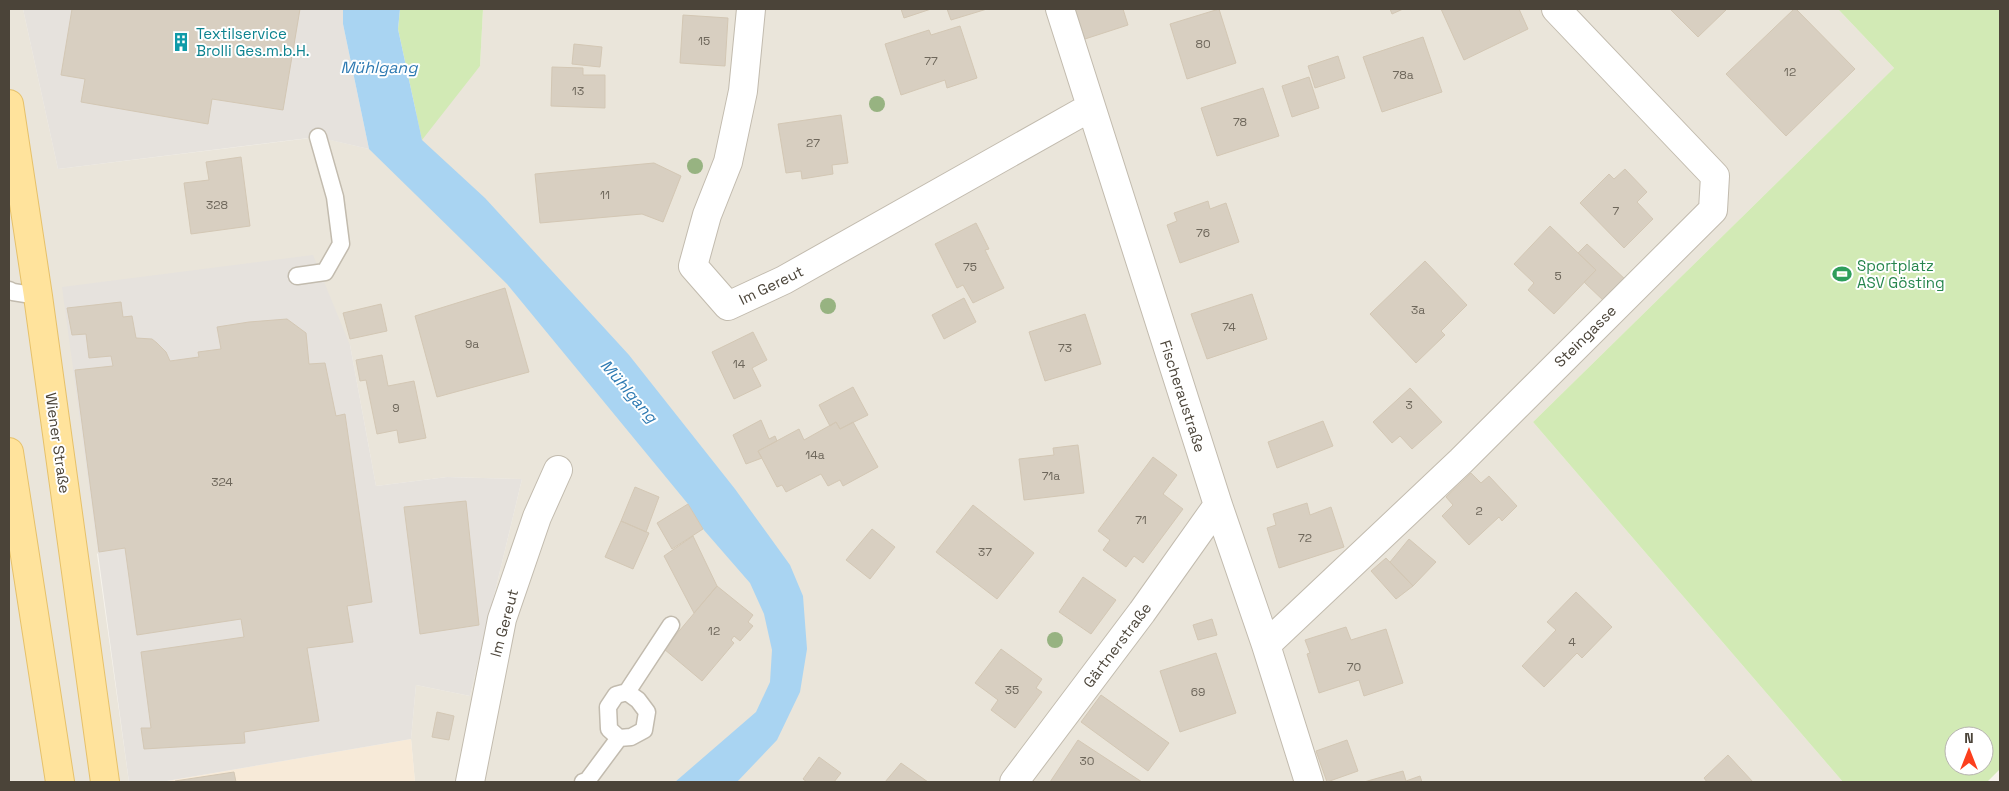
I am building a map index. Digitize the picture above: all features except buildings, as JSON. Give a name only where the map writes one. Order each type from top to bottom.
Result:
[{"type":"main road","name":"Wiener Straße","points":[[9,104],[38,296],[100,779]]},
{"type":"main road","points":[[9,452],[60,782]]},
{"type":"street","name":"Im Gereut","points":[[751,9],[743,91],[728,162],[707,215],[693,266],[728,306],[784,280],[1091,107]]},
{"type":"street","name":"Fischeraustraße","points":[[1060,9],[1218,505],[1266,645],[1309,782]]},
{"type":"street","name":"Steingasse","points":[[1266,645],[1461,460],[1713,210],[1714,176],[1556,9]]},
{"type":"street","name":"Im Gereut","points":[[470,782],[502,619],[537,517],[558,470]]},
{"type":"street","name":"Gärtnerstraße","points":[[1014,782],[1142,612],[1218,505]]},
{"type":"lane","points":[[297,276],[325,272],[341,244],[335,197],[318,137]]},
{"type":"lane","points":[[9,290],[38,296]]},
{"type":"lane","points":[[627,692],[638,700],[647,712],[644,730],[631,737],[619,738],[609,729],[608,707],[616,695],[627,692],[671,625]]},
{"type":"lane","points":[[582,782],[587,781],[619,738]]},
{"type":"shaded area","points":[[9,9],[23,9],[58,169],[318,137],[369,149],[480,66],[483,9],[1838,9],[1894,68],[1533,422],[1843,782],[415,782],[411,739],[416,685],[470,696],[522,479],[447,477],[376,486],[350,345],[97,554],[129,782],[9,782]]},
{"type":"shaded area","points":[[23,9],[343,9],[343,24],[369,149],[317,137],[58,169]]},
{"type":"shaded area","points":[[313,255],[350,345],[376,486],[447,477],[522,479],[470,696],[416,685],[411,739],[161,782],[129,782],[62,287]]},
{"type":"shaded area","points":[[411,739],[415,782],[161,782]]},
{"type":"green space","points":[[400,9],[483,9],[480,66],[422,140],[398,29]]},
{"type":"green space","name":"Sportplatz ASV Gösting","points":[[1838,9],[2000,9],[2000,769],[1994,775],[1994,726],[1944,726],[1944,776],[1993,776],[1987,782],[1843,782],[1533,422],[1894,68]]},
{"type":"water","name":"Mühlgang","points":[[343,9],[400,9],[398,29],[422,140],[485,198],[629,355],[735,489],[790,565],[803,596],[807,649],[800,692],[777,740],[737,782],[675,782],[756,712],[770,682],[772,650],[764,614],[750,583],[703,529],[688,504],[507,284],[369,149],[343,24]]},
{"type":"place","name":"Textilservice Brolli Ges.m.b.H.","points":[[181,42]]},
{"type":"place","name":"Sportplatz ASV Gösting","points":[[1842,274]]}]
